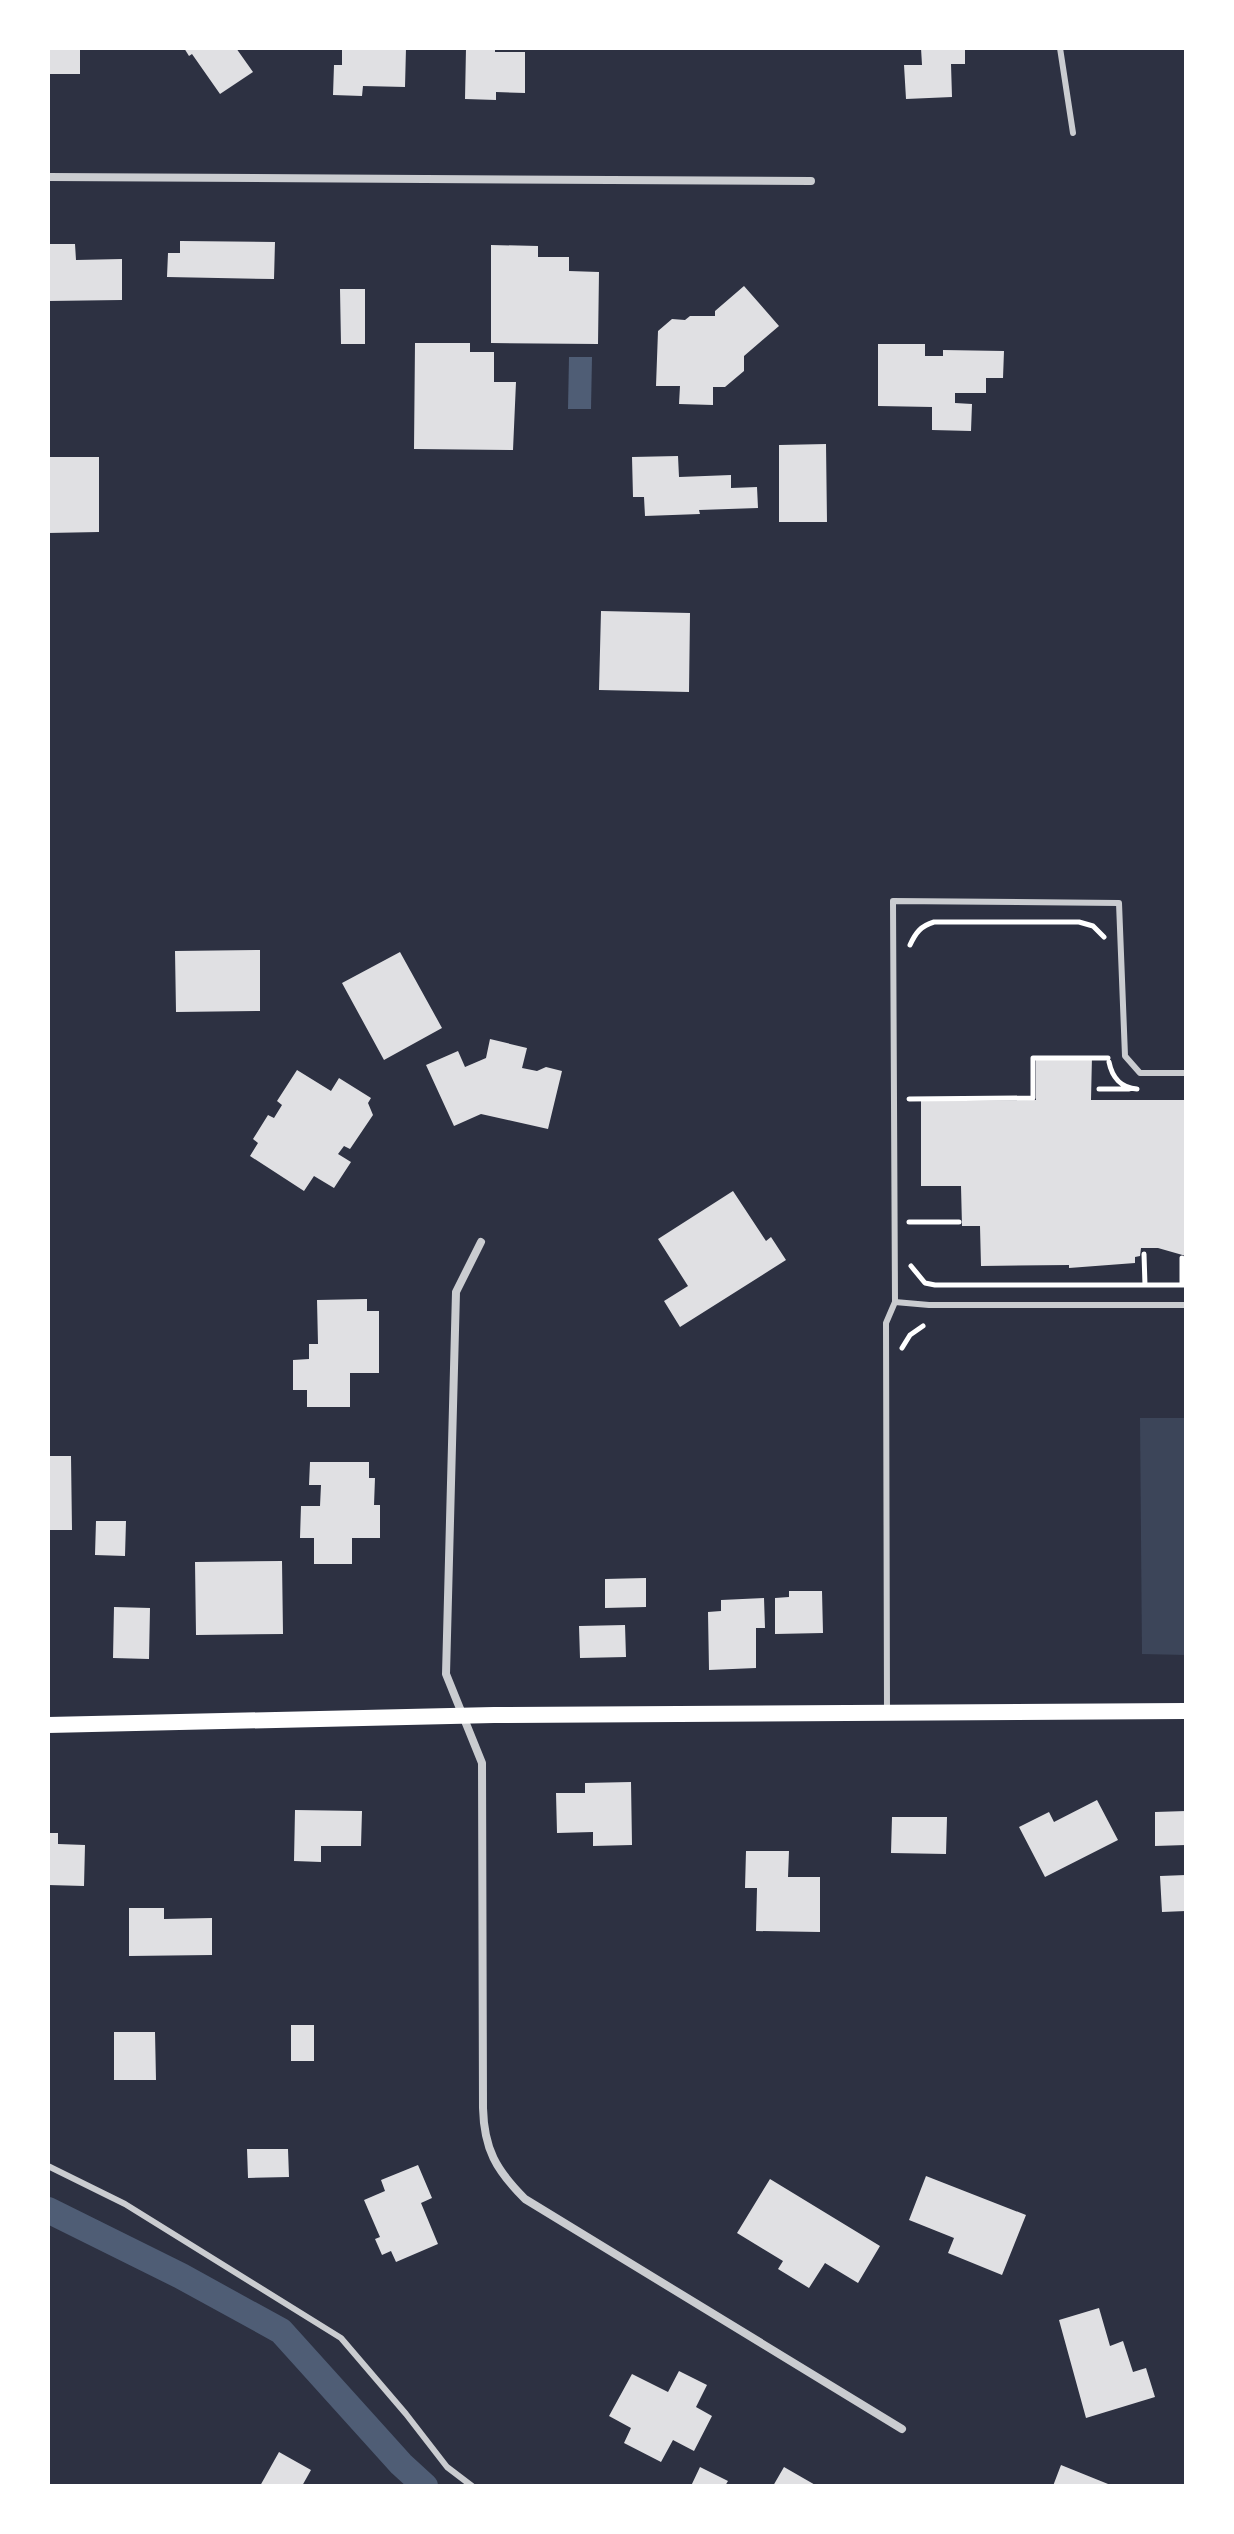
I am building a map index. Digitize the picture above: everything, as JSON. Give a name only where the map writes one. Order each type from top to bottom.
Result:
[{"type":"main road","points":[[48,1725],[464,1715],[1186,1711]]},
{"type":"street","points":[[48,177],[811,181]]},
{"type":"street","points":[[481,1242],[456,1292],[446,1674],[482,1763],[483,2108],[484,2133],[492,2158],[506,2180],[525,2199],[902,2429]]},
{"type":"lane","points":[[1060,48],[1073,133]]},
{"type":"lane","points":[[887,1712],[886,1323],[895,1302],[893,901],[1119,903],[1125,1056],[1140,1073],[1186,1073]]},
{"type":"lane","points":[[895,1302],[929,1305],[1186,1305]]},
{"type":"lane","points":[[48,2166],[125,2204],[341,2338],[447,2467],[472,2486]]},
{"type":"path","points":[[909,953],[917,932],[924,925],[934,922],[1079,922],[1093,926],[1107,945]]},
{"type":"path","points":[[1108,1044],[1111,1072],[1130,1089]]},
{"type":"path","points":[[909,1099],[1033,1098],[1033,1058],[1108,1058]]},
{"type":"path","points":[[909,1085],[909,1115]]},
{"type":"path","points":[[1099,1089],[1142,1090]]},
{"type":"path","points":[[908,1237],[908,1222],[959,1222]]},
{"type":"path","points":[[908,1253],[916,1275],[925,1283],[935,1285],[1184,1285],[1182,1258]]},
{"type":"path","points":[[1144,1254],[1145,1285]]},
{"type":"shaded area","points":[[569,357],[592,357],[591,409],[568,409]]},
{"type":"shaded area","points":[[1140,1418],[1186,1418],[1186,1655],[1142,1654]]},
{"type":"building","points":[[48,48],[80,48],[80,74],[48,74]]},
{"type":"building","points":[[184,48],[236,48],[253,72],[220,94],[192,54],[189,56]]},
{"type":"building","points":[[342,48],[406,48],[405,87],[363,86],[362,96],[333,95],[334,65],[342,65]]},
{"type":"building","points":[[466,48],[525,52],[525,93],[496,92],[496,100],[465,99]]},
{"type":"building","points":[[921,48],[965,50],[965,64],[951,64],[952,97],[906,99],[904,65],[922,65]]},
{"type":"building","points":[[180,241],[275,242],[274,279],[167,277],[168,253],[180,253]]},
{"type":"building","points":[[48,244],[75,244],[76,260],[122,259],[122,300],[48,301]]},
{"type":"building","points":[[491,245],[538,246],[538,257],[569,257],[569,271],[599,272],[598,344],[491,343]]},
{"type":"building","points":[[744,286],[779,326],[744,356],[744,371],[725,387],[713,387],[713,405],[679,404],[680,386],[656,386],[658,331],[672,319],[715,316],[715,311]]},
{"type":"building","points":[[340,289],[365,289],[365,344],[341,344]]},
{"type":"building","points":[[415,343],[470,343],[470,352],[494,352],[494,382],[516,382],[513,450],[414,449]]},
{"type":"building","points":[[878,344],[925,344],[925,356],[943,356],[943,350],[1004,351],[1003,378],[986,378],[986,393],[955,393],[955,403],[972,404],[971,431],[932,430],[932,407],[878,406]]},
{"type":"building","points":[[826,444],[827,522],[779,522],[779,445]]},
{"type":"building","points":[[678,456],[679,477],[731,475],[731,488],[757,487],[758,508],[645,516],[644,497],[633,497],[632,457]]},
{"type":"building","points":[[48,457],[99,457],[99,532],[48,533]]},
{"type":"building","points":[[601,611],[690,613],[689,692],[599,690]]},
{"type":"building","points":[[260,950],[260,1011],[176,1012],[175,951]]},
{"type":"building","points":[[400,952],[442,1028],[384,1060],[342,983]]},
{"type":"building","points":[[490,1039],[527,1048],[522,1068],[537,1071],[546,1067],[562,1071],[548,1129],[481,1114],[454,1126],[426,1065],[458,1051],[465,1067],[486,1058]]},
{"type":"building","points":[[1092,1056],[1091,1100],[1186,1100],[1186,1256],[1158,1248],[1141,1248],[1135,1263],[1069,1268],[1069,1265],[981,1266],[980,1226],[962,1226],[961,1186],[921,1186],[921,1101],[1036,1100],[1036,1058]]},
{"type":"building","points":[[297,1070],[331,1091],[339,1078],[371,1098],[368,1103],[373,1115],[350,1149],[344,1146],[338,1154],[351,1162],[334,1188],[314,1176],[304,1191],[250,1156],[258,1143],[253,1139],[268,1115],[274,1118],[282,1105],[277,1101]]},
{"type":"building","points":[[733,1191],[766,1241],[771,1237],[786,1260],[680,1327],[664,1301],[688,1286],[658,1239]]},
{"type":"building","points":[[367,1299],[367,1311],[379,1311],[379,1373],[350,1373],[350,1407],[307,1407],[307,1390],[293,1390],[293,1360],[309,1359],[309,1344],[318,1344],[317,1300]]},
{"type":"building","points":[[48,1456],[71,1456],[72,1530],[48,1530]]},
{"type":"building","points":[[310,1462],[369,1462],[369,1478],[375,1478],[374,1505],[380,1505],[380,1538],[352,1538],[352,1564],[314,1564],[314,1538],[300,1538],[301,1506],[320,1506],[321,1485],[309,1485]]},
{"type":"building","points":[[96,1521],[126,1521],[125,1556],[95,1555]]},
{"type":"building","points":[[282,1561],[283,1634],[196,1635],[195,1562]]},
{"type":"building","points":[[646,1578],[646,1607],[605,1608],[605,1579]]},
{"type":"building","points":[[789,1591],[822,1591],[823,1633],[775,1634],[775,1598],[789,1597]]},
{"type":"building","points":[[764,1598],[765,1628],[756,1628],[756,1668],[709,1670],[708,1612],[721,1611],[721,1600]]},
{"type":"building","points":[[114,1607],[150,1608],[149,1659],[113,1658]]},
{"type":"building","points":[[625,1625],[626,1657],[580,1658],[579,1626]]},
{"type":"building","points":[[631,1782],[632,1845],[593,1846],[593,1832],[557,1833],[556,1793],[585,1793],[585,1783]]},
{"type":"building","points":[[1097,1800],[1118,1840],[1045,1877],[1019,1827],[1049,1812],[1054,1822]]},
{"type":"building","points":[[295,1810],[362,1811],[361,1846],[321,1846],[321,1862],[294,1861]]},
{"type":"building","points":[[1186,1811],[1186,1845],[1155,1846],[1155,1812]]},
{"type":"building","points":[[892,1817],[947,1817],[946,1854],[891,1853]]},
{"type":"building","points":[[48,1833],[58,1833],[58,1844],[85,1845],[84,1886],[48,1885]]},
{"type":"building","points":[[746,1851],[789,1851],[788,1877],[820,1877],[820,1932],[756,1931],[757,1888],[745,1888]]},
{"type":"building","points":[[1186,1875],[1186,1911],[1162,1912],[1160,1876]]},
{"type":"building","points":[[129,1908],[164,1908],[164,1919],[212,1918],[212,1955],[129,1956]]},
{"type":"building","points":[[291,2025],[314,2025],[314,2061],[291,2061]]},
{"type":"building","points":[[114,2032],[155,2032],[156,2080],[114,2080]]},
{"type":"building","points":[[247,2149],[288,2149],[289,2177],[248,2178]]},
{"type":"building","points":[[418,2165],[432,2198],[421,2203],[438,2244],[396,2262],[391,2251],[382,2255],[375,2239],[380,2237],[364,2200],[385,2191],[381,2180]]},
{"type":"building","points":[[926,2176],[1026,2215],[1002,2275],[948,2253],[954,2238],[909,2220]]},
{"type":"building","points":[[770,2179],[880,2246],[858,2283],[825,2263],[809,2288],[778,2269],[783,2261],[737,2233]]},
{"type":"building","points":[[1099,2308],[1110,2346],[1123,2341],[1133,2372],[1146,2368],[1155,2397],[1086,2418],[1059,2320]]},
{"type":"building","points":[[679,2371],[707,2385],[696,2407],[712,2416],[694,2451],[673,2440],[661,2462],[624,2443],[631,2428],[609,2416],[632,2374],[668,2392]]},
{"type":"building","points":[[279,2452],[311,2470],[302,2486],[260,2486]]},
{"type":"building","points":[[1061,2465],[1113,2486],[1053,2486]]},
{"type":"building","points":[[700,2467],[728,2481],[725,2486],[691,2486]]},
{"type":"building","points":[[784,2467],[817,2486],[773,2486]]},
{"type":"waterway","points":[[48,2210],[181,2276],[281,2331],[401,2464],[425,2486]]}]
